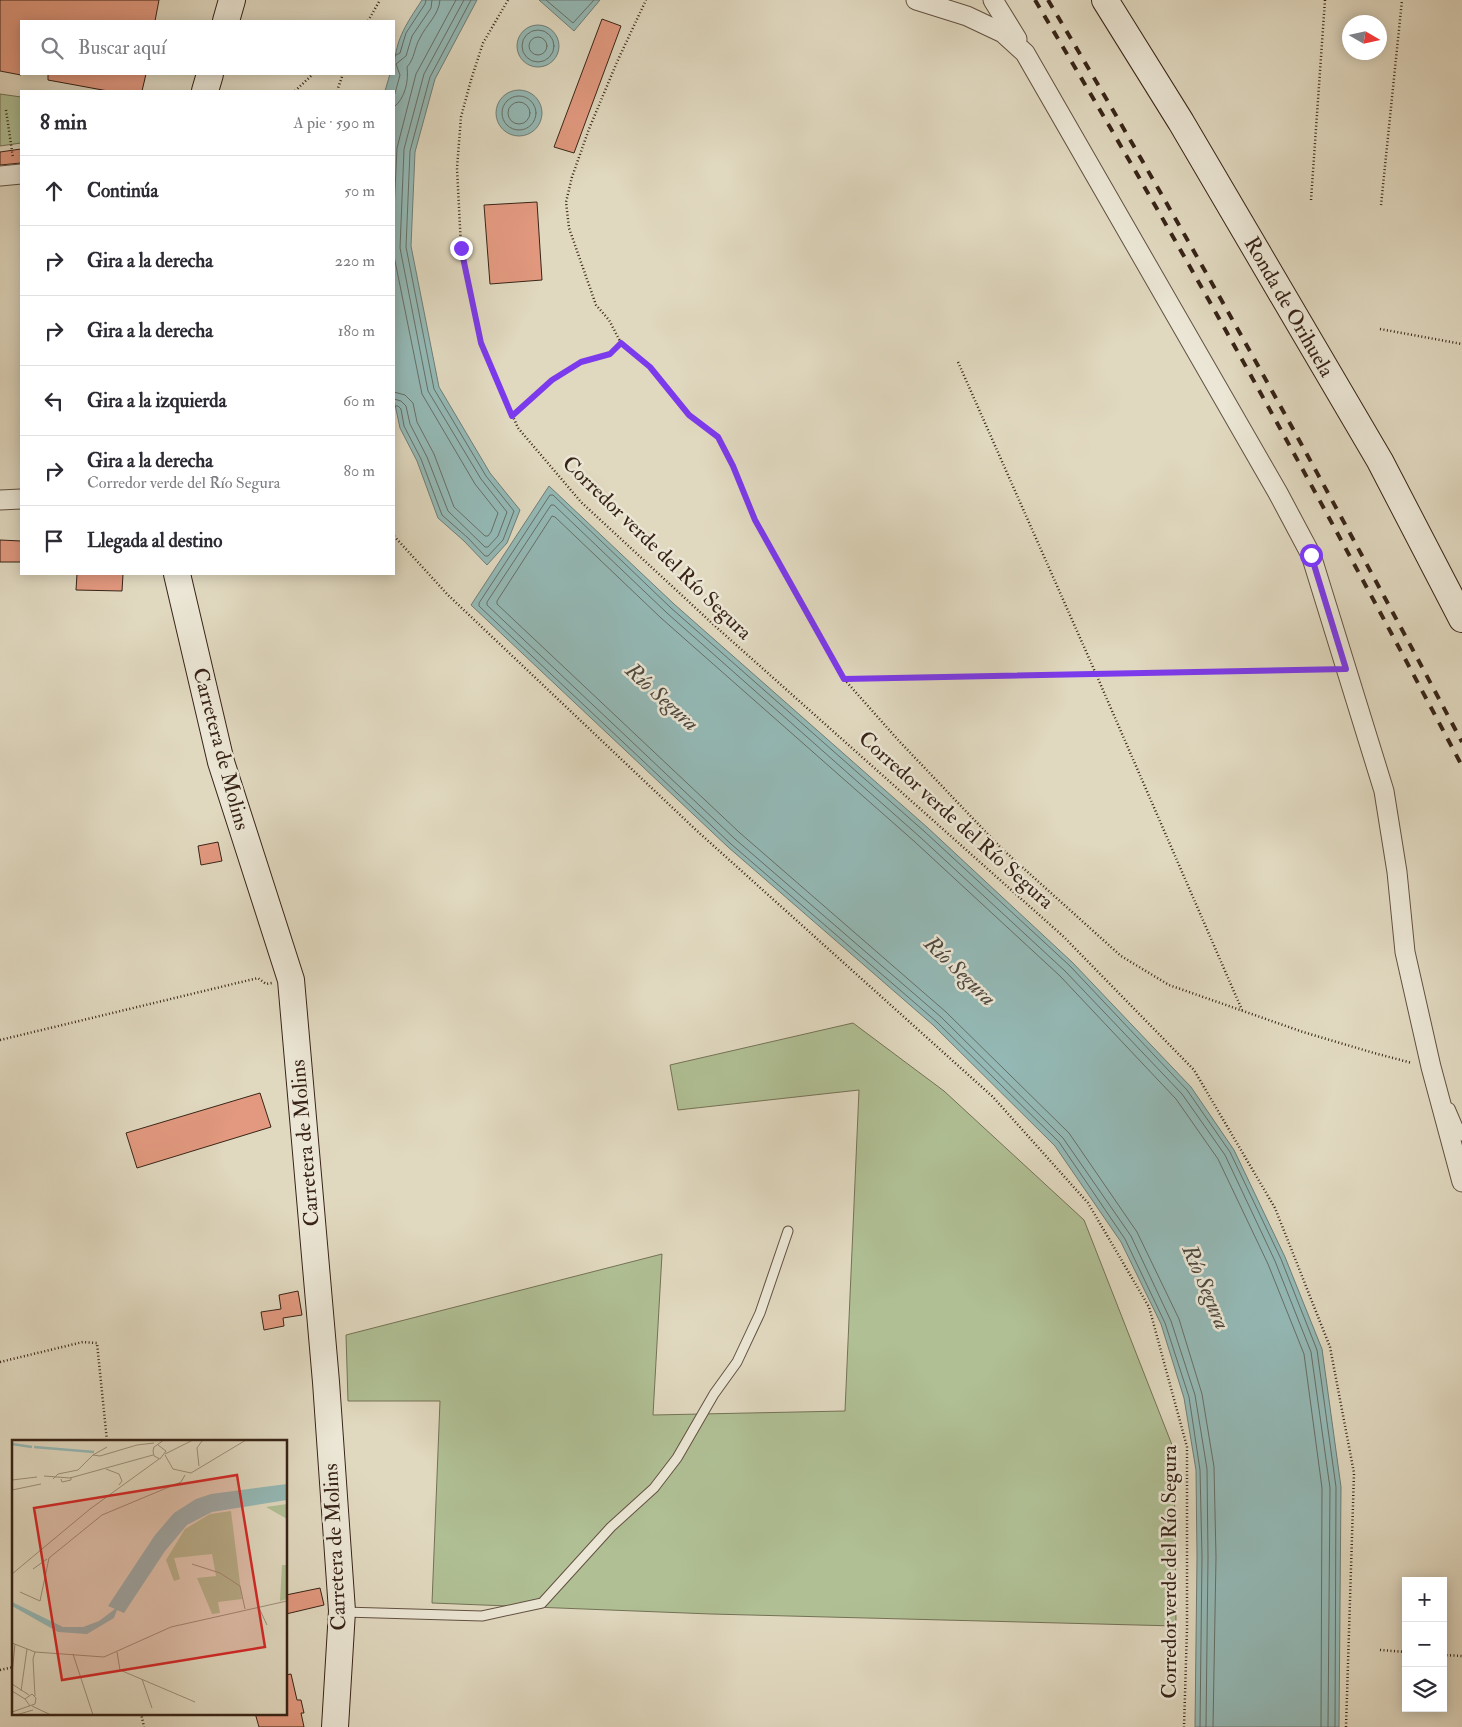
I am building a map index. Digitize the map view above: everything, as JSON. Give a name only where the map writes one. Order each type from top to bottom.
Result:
[{"type":"street","points":[[226,20],[232,0]]},
{"type":"street","points":[[916,0],[967,16],[1003,33],[1025,53]]},
{"type":"street","points":[[994,0],[1273,485],[1311,555],[1384,791],[1397,872],[1405,952],[1431,1067],[1462,1182]]},
{"type":"street","name":"Ronda de Orihuela","points":[[1105,0],[1180,122],[1380,462],[1462,619]]},
{"type":"street","points":[[205,90],[210,75]]},
{"type":"street","points":[[1380,462],[1421,514],[1462,592]]},
{"type":"street","points":[[0,500],[20,499]]},
{"type":"street","name":"Carretera de Molins","points":[[177,575],[221,762],[290,980],[326,1382],[342,1612],[335,1727]]},
{"type":"lane","points":[[1431,1067],[1462,1136]]},
{"type":"lane","points":[[342,1612],[482,1616],[542,1603],[610,1527],[654,1488],[677,1458],[714,1394],[736,1362],[760,1313],[788,1231]]},
{"type":"path","points":[[369,20],[380,0]]},
{"type":"path","name":"Corredor verde del Río Segura","points":[[508,0],[483,43],[471,80],[461,118],[457,168],[461,248],[481,343],[512,416],[518,428],[581,502],[715,626],[1064,937],[1194,1070],[1276,1208],[1330,1347],[1354,1473],[1346,1727]]},
{"type":"path","points":[[646,0],[616,62],[572,177],[566,202],[569,228],[596,305],[609,320],[621,343],[650,367],[689,415],[718,437],[733,466],[755,520],[844,679],[1001,848],[1121,956],[1169,985],[1303,1032],[1374,1053],[1431,1067]]},
{"type":"path","points":[[1311,200],[1325,0]]},
{"type":"path","points":[[1381,205],[1402,0]]},
{"type":"path","points":[[296,90],[312,75]]},
{"type":"path","points":[[338,90],[343,75]]},
{"type":"path","points":[[6,110],[12,175]]},
{"type":"path","points":[[1380,329],[1462,344]]},
{"type":"path","points":[[512,416],[552,380],[581,362],[610,354],[621,343]]},
{"type":"path","points":[[958,362],[1242,1010]]},
{"type":"path","name":"Corredor verde del Río Segura","points":[[395,537],[448,595],[696,830],[993,1097],[1088,1203],[1148,1307],[1187,1447],[1187,1629],[1184,1727]]},
{"type":"path","points":[[844,679],[1346,669]]},
{"type":"path","points":[[0,1040],[258,978],[266,984],[290,980]]},
{"type":"path","points":[[0,1362],[83,1342],[97,1343],[107,1440]]},
{"type":"path","points":[[1380,1650],[1402,1652]]},
{"type":"path","points":[[1447,1655],[1462,1656]]},
{"type":"path","points":[[141,1714],[144,1727]]},
{"type":"green space","points":[[0,94],[20,97],[20,143],[0,146]]},
{"type":"green space","points":[[853,1023],[944,1091],[1084,1220],[1174,1450],[1176,1626],[711,1614],[432,1603],[440,1401],[348,1401],[346,1335],[662,1254],[653,1415],[845,1411],[859,1090],[678,1110],[670,1065]]},
{"type":"water","points":[[422,0],[477,0],[435,79],[415,152],[411,246],[439,387],[490,473],[520,510],[507,543],[487,565],[438,518],[417,461],[400,428],[395,405],[395,90],[385,90],[390,75],[395,75],[398,43],[410,18]]},
{"type":"water","points":[[539,0],[600,0],[574,31]]},
{"type":"water","points":[[538,25],[553,31],[559,46],[553,61],[538,67],[523,61],[517,46],[523,31]]},
{"type":"water","points":[[519,90],[532,94],[538,100],[542,113],[538,126],[532,132],[519,136],[506,132],[500,126],[496,113],[500,100],[506,94]]},
{"type":"water","name":"Río Segura","points":[[549,486],[674,604],[928,828],[1073,963],[1191,1087],[1234,1150],[1285,1257],[1322,1349],[1341,1487],[1339,1727],[1195,1727],[1196,1470],[1184,1398],[1161,1324],[1121,1242],[1055,1146],[933,1025],[728,847],[471,605]]},
{"type":"building","points":[[0,0],[159,0],[155,20],[20,20],[20,75],[0,71]]},
{"type":"building","points":[[602,19],[621,26],[574,153],[554,147]]},
{"type":"building","points":[[48,75],[146,75],[142,90],[103,90],[48,80]]},
{"type":"building","points":[[20,149],[20,163],[0,165],[0,152]]},
{"type":"building","points":[[537,202],[542,280],[490,284],[484,205]]},
{"type":"building","points":[[0,540],[20,541],[20,562],[0,562]]},
{"type":"building","points":[[77,575],[123,575],[122,591],[76,590]]},
{"type":"building","points":[[218,842],[222,861],[201,865],[198,846]]},
{"type":"building","points":[[260,1093],[271,1127],[137,1168],[126,1133]]},
{"type":"building","points":[[298,1291],[302,1315],[283,1318],[284,1326],[264,1330],[261,1312],[281,1309],[279,1295]]},
{"type":"building","points":[[320,1588],[324,1605],[288,1614],[288,1595]]},
{"type":"building","points":[[291,1674],[297,1700],[301,1700],[304,1713],[301,1713],[304,1727],[259,1727],[255,1714],[288,1714],[288,1675]]},
{"type":"railway","points":[[1035,0],[1200,284],[1359,572],[1462,766]]},
{"type":"railway","points":[[1048,0],[1260,368],[1462,742]]},
{"type":"route","points":[[461,248],[481,343],[512,416],[552,380],[581,362],[610,354],[621,343],[650,367],[689,415],[718,437],[733,466],[755,520],[844,679],[1346,669],[1311,555]]}]
